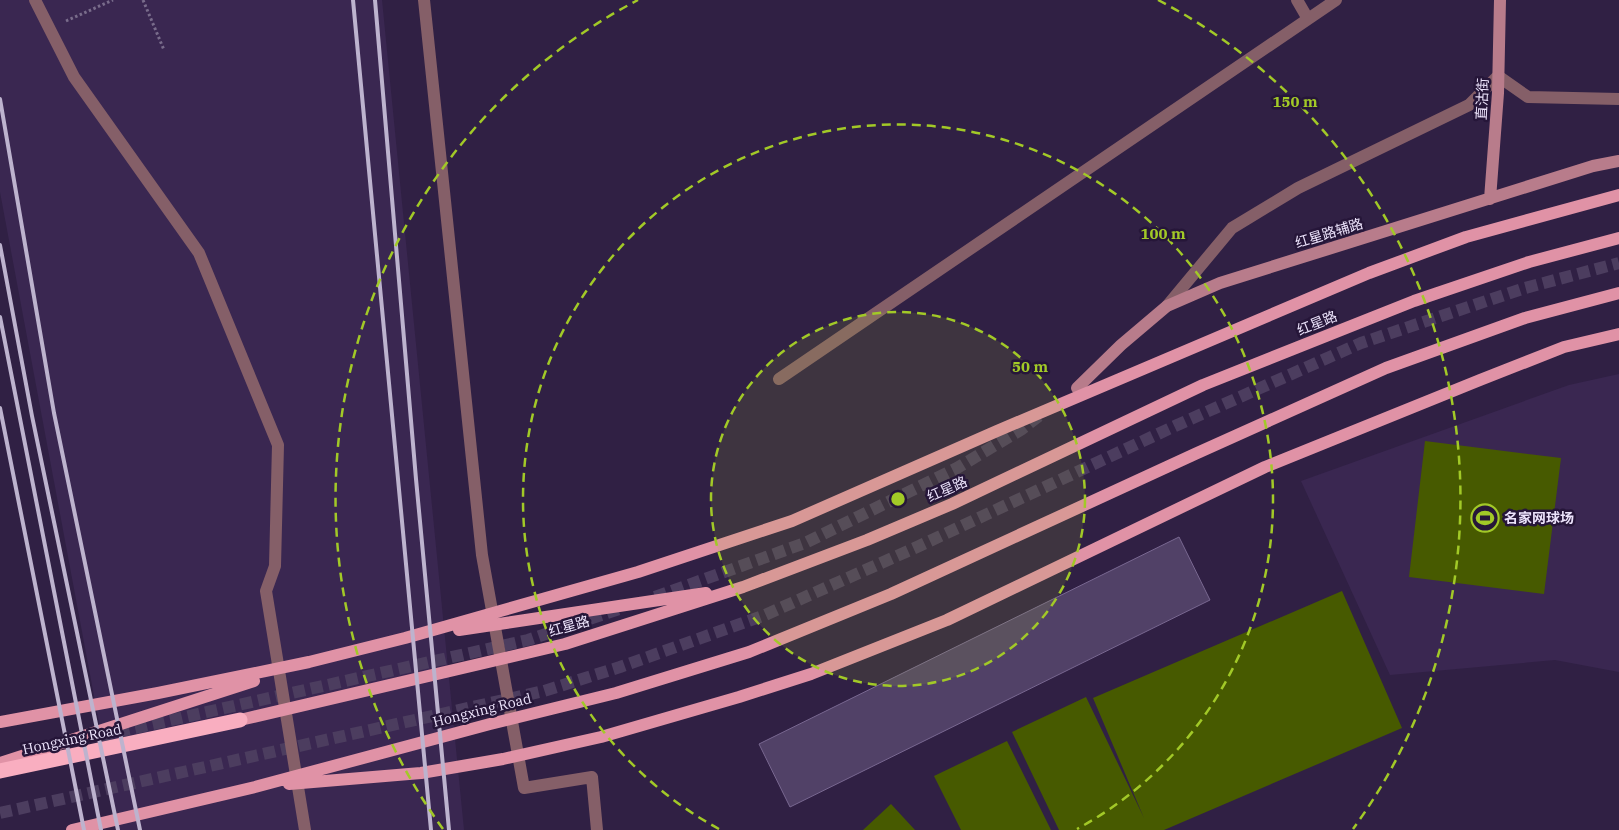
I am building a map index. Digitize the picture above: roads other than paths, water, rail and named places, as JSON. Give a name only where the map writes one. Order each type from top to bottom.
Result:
[{"type":"highway","name":"Hongxing Road","points":[[0,772],[240,720]]},
{"type":"main road","name":"直沽街","points":[[1490,198],[1498,76],[1500,0]]},
{"type":"main road","name":"红星路辅路","points":[[1077,388],[1167,306],[1220,283],[1593,166],[1619,161]]},
{"type":"main road","points":[[0,722],[158,693],[310,662],[405,638],[638,572],[792,521],[1369,272],[1466,237],[1619,195]]},
{"type":"main road","name":"红星路","points":[[240,720],[565,644],[743,587],[875,537],[952,504],[1203,385],[1368,319],[1414,301],[1528,262],[1619,238]]},
{"type":"main road","points":[[72,830],[255,787],[490,724],[616,693],[749,652],[892,594],[1386,368],[1525,318],[1619,293]]},
{"type":"main road","points":[[255,787],[421,773],[503,759],[601,737],[739,698],[879,648],[947,620],[1265,467],[1564,347],[1619,334]]},
{"type":"main road","points":[[405,638],[743,587]]},
{"type":"main road","points":[[0,763],[310,662]]},
{"type":"street","points":[[35,0],[74,77],[199,253],[278,445],[275,566],[266,591],[305,830]]},
{"type":"street","points":[[424,0],[482,555],[524,788],[592,777],[597,830]]},
{"type":"street","points":[[1297,0],[1308,19]]},
{"type":"street","points":[[780,379],[1336,0]]},
{"type":"street","points":[[1167,306],[1232,228],[1298,188],[1469,105],[1498,76],[1528,97],[1619,99]]},
{"type":"tunnel","points":[[0,813],[544,691],[620,667],[765,615],[917,547],[1175,426],[1361,343],[1525,288],[1619,263]]},
{"type":"tunnel","points":[[655,597],[805,543],[957,468],[1022,429],[1040,415]]},
{"type":"tunnel","points":[[100,736],[528,640],[619,609]]},
{"type":"railway","points":[[353,0],[431,830]]},
{"type":"railway","points":[[375,0],[416,479],[449,830]]},
{"type":"railway","points":[[0,99],[54,413],[140,830]]},
{"type":"railway","points":[[0,245],[32,416],[118,830]]},
{"type":"railway","points":[[0,317],[101,830]]},
{"type":"railway","points":[[0,408],[84,830]]},
{"type":"place","name":"名家网球场","points":[[1485,518]]}]
